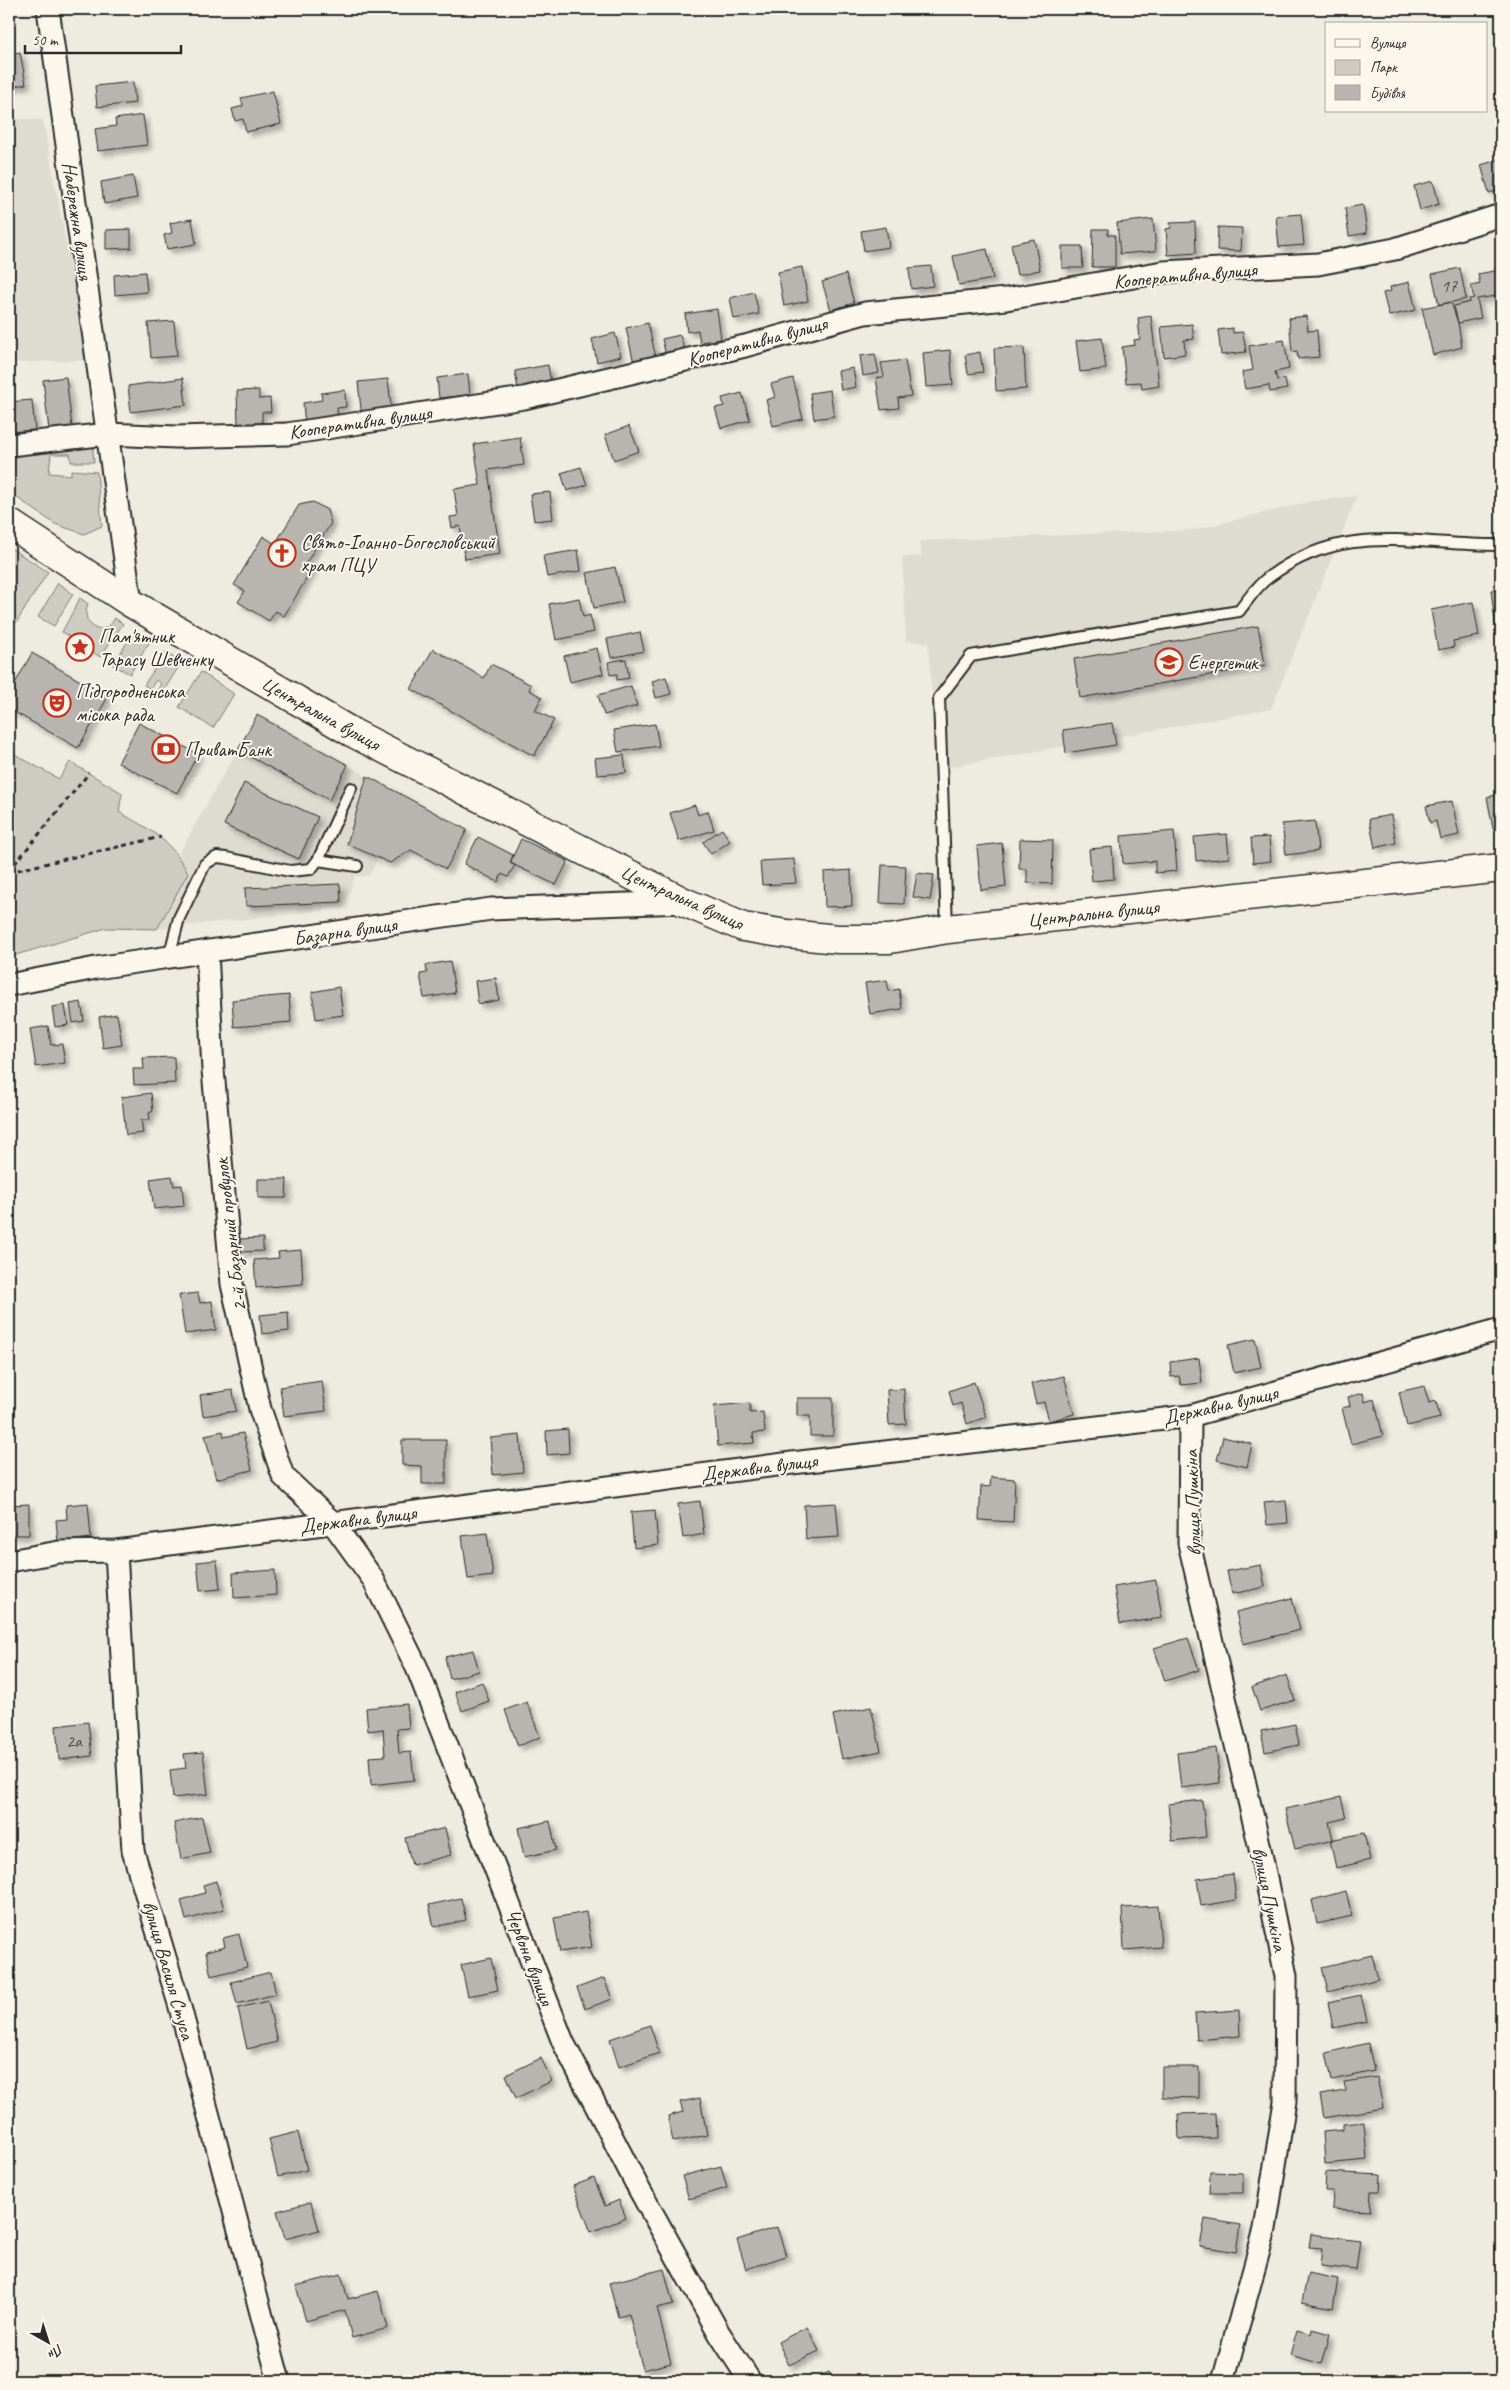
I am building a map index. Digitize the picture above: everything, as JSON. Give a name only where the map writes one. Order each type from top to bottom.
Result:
[{"type":"main road","name":"Центральна вулиця","points":[[9,523],[131,603],[353,733],[684,902],[743,927],[838,939],[890,939],[948,928],[1501,868]]},
{"type":"street","name":"Набережна вулиця","points":[[48,9],[131,603]]},
{"type":"street","name":"Кооперативна вулиця","points":[[9,445],[108,434],[176,437],[287,434],[524,398],[745,346],[865,312],[1006,299],[1163,272],[1318,264],[1395,249],[1501,215]]},
{"type":"street","name":"Базарна вулиця","points":[[9,985],[96,968],[491,909],[684,902]]},
{"type":"street","name":"2-й Базарний провулок","points":[[207,951],[213,1070],[232,1284],[260,1409],[282,1476],[332,1522]]},
{"type":"street","name":"Державна вулиця","points":[[9,1561],[59,1552],[116,1551],[792,1463],[1190,1416],[1501,1329]]},
{"type":"street","name":"вулиця Пушкіна","points":[[1190,1416],[1189,1543],[1258,1844],[1286,1976],[1284,2111],[1265,2229],[1223,2381]]},
{"type":"street","name":"Червона вулиця","points":[[332,1522],[373,1580],[417,1668],[563,2042],[639,2189],[719,2333],[750,2381]]},
{"type":"street","name":"вулиця Василя Стуса","points":[[116,1551],[133,1852],[180,2007],[279,2381]]},
{"type":"lane","points":[[948,928],[939,698],[971,656],[1238,611],[1268,578],[1293,562],[1326,547],[1370,539],[1501,544]]},
{"type":"lane","points":[[169,957],[179,918],[205,864],[216,858],[226,858],[290,871],[311,869],[318,860],[351,788]]},
{"type":"lane","points":[[318,860],[357,866]]},
{"type":"path","points":[[9,872],[89,774]]},
{"type":"path","points":[[9,872],[161,837]]},
{"type":"shaded area","points":[[9,118],[43,120],[88,360],[9,363]]},
{"type":"shaded area","points":[[1357,496],[1271,709],[938,769],[928,643],[906,641],[902,557],[922,556],[919,541],[1194,530],[1312,501]]},
{"type":"shaded area","points":[[257,715],[367,776],[347,844],[378,858],[369,876],[355,876],[344,908],[157,929],[188,873],[178,855]]},
{"type":"green space","points":[[92,441],[94,462],[71,462],[70,454],[51,454],[49,473],[71,475],[71,470],[97,472],[102,526],[84,534],[55,524],[9,492],[9,448]]},
{"type":"green space","points":[[9,547],[48,572],[11,631],[9,630]]},
{"type":"green space","points":[[58,583],[73,594],[54,626],[38,617]]},
{"type":"green space","points":[[80,598],[88,604],[87,618],[96,629],[107,627],[115,618],[123,624],[100,657],[62,632]]},
{"type":"green space","points":[[134,631],[150,641],[130,674],[113,665]]},
{"type":"green space","points":[[166,652],[181,663],[161,695],[156,692],[161,684],[156,680],[150,689],[144,685]]},
{"type":"green space","points":[[201,672],[234,694],[213,728],[179,707]]},
{"type":"green space","points":[[9,751],[59,779],[70,762],[122,793],[119,812],[159,836],[174,851],[188,873],[157,929],[106,928],[9,957]]},
{"type":"building","points":[[20,52],[26,84],[9,87],[9,54]]},
{"type":"building","points":[[133,82],[135,103],[97,107],[95,86]]},
{"type":"building","points":[[273,91],[281,124],[246,132],[243,119],[235,121],[232,109],[243,106],[241,98]]},
{"type":"building","points":[[143,115],[147,145],[98,151],[95,129],[116,126],[115,119]]},
{"type":"building","points":[[1501,159],[1501,190],[1489,193],[1481,165]]},
{"type":"building","points":[[133,176],[137,198],[104,204],[101,182]]},
{"type":"building","points":[[1433,181],[1439,204],[1420,210],[1414,186]]},
{"type":"building","points":[[1363,205],[1367,233],[1349,236],[1345,208]]},
{"type":"building","points":[[1301,214],[1304,245],[1279,247],[1276,216]]},
{"type":"building","points":[[192,219],[196,244],[167,249],[164,235],[172,233],[170,223]]},
{"type":"building","points":[[1153,219],[1156,251],[1120,254],[1117,223]]},
{"type":"building","points":[[1195,222],[1196,253],[1168,255],[1166,229],[1171,228],[1170,223]]},
{"type":"building","points":[[886,227],[889,247],[864,251],[861,231]]},
{"type":"building","points":[[1218,227],[1242,228],[1241,251],[1217,250]]},
{"type":"building","points":[[131,229],[131,248],[106,249],[106,230]]},
{"type":"building","points":[[1093,229],[1108,229],[1108,235],[1115,235],[1115,267],[1092,267]]},
{"type":"building","points":[[1034,239],[1040,270],[1017,275],[1011,244]]},
{"type":"building","points":[[1062,246],[1082,246],[1083,268],[1062,268]]},
{"type":"building","points":[[987,249],[993,279],[959,285],[953,256]]},
{"type":"building","points":[[931,266],[933,286],[911,289],[909,268]]},
{"type":"building","points":[[802,267],[808,301],[784,306],[778,272]]},
{"type":"building","points":[[1460,268],[1466,299],[1439,305],[1432,274]]},
{"type":"building","points":[[1499,270],[1501,295],[1477,299],[1481,318],[1458,323],[1454,306],[1470,302],[1469,299],[1474,298],[1471,286],[1480,284],[1478,274]]},
{"type":"building","points":[[145,272],[147,292],[115,295],[114,275]]},
{"type":"building","points":[[846,274],[854,303],[831,310],[822,282]]},
{"type":"building","points":[[1409,282],[1416,310],[1389,316],[1383,293],[1391,291],[1390,287]]},
{"type":"building","points":[[754,292],[759,314],[734,319],[730,298]]},
{"type":"building","points":[[1451,302],[1458,323],[1462,347],[1433,355],[1422,308]]},
{"type":"building","points":[[717,309],[721,339],[700,342],[698,330],[687,332],[685,314]]},
{"type":"building","points":[[1151,316],[1159,386],[1142,389],[1141,382],[1126,383],[1122,347],[1135,345],[1134,340],[1140,339],[1138,318]]},
{"type":"building","points":[[1306,316],[1308,331],[1317,330],[1319,357],[1298,359],[1297,351],[1292,352],[1289,318]]},
{"type":"building","points":[[174,321],[177,356],[151,358],[148,323]]},
{"type":"building","points":[[648,323],[656,358],[634,363],[626,328]]},
{"type":"building","points":[[1192,324],[1194,339],[1184,340],[1185,354],[1164,357],[1161,327]]},
{"type":"building","points":[[1233,328],[1233,333],[1243,332],[1246,352],[1221,355],[1218,330]]},
{"type":"building","points":[[615,333],[621,356],[597,362],[592,339]]},
{"type":"building","points":[[680,335],[685,351],[666,356],[662,339]]},
{"type":"building","points":[[1102,338],[1106,369],[1080,372],[1076,341]]},
{"type":"building","points":[[1284,340],[1289,369],[1275,372],[1277,380],[1285,379],[1287,389],[1270,392],[1269,385],[1245,389],[1242,372],[1253,370],[1249,346]]},
{"type":"building","points":[[1024,347],[1026,389],[996,391],[994,348]]},
{"type":"building","points":[[950,350],[953,385],[926,387],[923,353]]},
{"type":"building","points":[[980,352],[983,372],[968,374],[965,355]]},
{"type":"building","points":[[875,354],[879,373],[863,376],[860,356]]},
{"type":"building","points":[[905,360],[911,396],[898,398],[899,408],[881,410],[876,378],[884,377],[881,363]]},
{"type":"building","points":[[548,365],[551,383],[518,389],[515,371]]},
{"type":"building","points":[[853,368],[856,387],[841,390],[838,371]]},
{"type":"building","points":[[468,374],[470,395],[439,398],[437,378]]},
{"type":"building","points":[[66,377],[72,427],[49,430],[43,380]]},
{"type":"building","points":[[183,378],[186,405],[131,412],[128,386]]},
{"type":"building","points":[[793,378],[803,419],[773,426],[766,400],[775,397],[771,384]]},
{"type":"building","points":[[388,379],[392,415],[362,418],[358,382]]},
{"type":"building","points":[[259,390],[259,399],[270,398],[271,412],[262,412],[262,423],[238,424],[237,391]]},
{"type":"building","points":[[345,390],[346,407],[337,408],[338,422],[305,425],[303,403],[322,400],[321,393]]},
{"type":"building","points":[[830,390],[834,416],[814,419],[810,393]]},
{"type":"building","points":[[742,393],[750,420],[721,428],[715,408],[724,406],[722,398]]},
{"type":"building","points":[[32,400],[35,430],[9,432],[9,402]]},
{"type":"building","points":[[629,426],[639,451],[614,460],[605,435]]},
{"type":"building","points":[[520,437],[524,465],[488,470],[500,554],[465,559],[460,526],[452,528],[450,517],[458,516],[454,489],[480,485],[474,444]]},
{"type":"building","points":[[581,467],[587,485],[567,491],[561,473]]},
{"type":"building","points":[[550,492],[553,519],[534,521],[530,494]]},
{"type":"building","name":"Свято-Іоанно-Богословський храм ПЦУ","points":[[313,502],[327,510],[331,523],[306,563],[313,568],[284,616],[276,611],[269,621],[238,602],[245,591],[234,585],[263,536],[275,544],[299,505]]},
{"type":"building","points":[[578,550],[581,571],[547,577],[543,556]]},
{"type":"building","points":[[615,567],[623,602],[594,608],[587,573]]},
{"type":"building","points":[[1501,589],[1501,631],[1496,631],[1491,590]]},
{"type":"building","points":[[579,598],[583,617],[590,615],[594,632],[556,640],[549,604]]},
{"type":"building","points":[[1473,602],[1479,636],[1453,641],[1454,647],[1438,650],[1431,610]]},
{"type":"building","name":"Енергетик","points":[[1258,626],[1265,665],[1080,698],[1074,659]]},
{"type":"building","points":[[640,632],[644,651],[611,658],[607,639]]},
{"type":"building","points":[[597,648],[603,674],[570,682],[564,656]]},
{"type":"building","points":[[433,649],[484,678],[491,664],[531,685],[529,690],[542,697],[535,710],[554,720],[534,756],[411,689]]},
{"type":"building","name":"Підгородненська міська рада","points":[[32,653],[108,697],[78,748],[9,709],[9,694]]},
{"type":"building","points":[[626,659],[629,678],[617,680],[617,674],[610,675],[608,662]]},
{"type":"building","points":[[666,677],[671,694],[656,698],[652,681]]},
{"type":"building","points":[[631,686],[637,706],[604,715],[598,695]]},
{"type":"building","points":[[257,715],[348,765],[329,800],[238,750]]},
{"type":"building","points":[[139,723],[198,754],[177,793],[118,763]]},
{"type":"building","points":[[1112,723],[1116,745],[1066,753],[1063,730]]},
{"type":"building","points":[[655,724],[659,746],[618,752],[614,730]]},
{"type":"building","points":[[624,755],[626,773],[597,775],[595,758]]},
{"type":"building","points":[[367,776],[467,830],[446,869],[411,850],[390,863],[347,844]]},
{"type":"building","points":[[244,783],[318,817],[299,859],[224,825]]},
{"type":"building","points":[[1501,794],[1501,827],[1493,829],[1487,797]]},
{"type":"building","points":[[1452,801],[1459,835],[1440,839],[1436,821],[1430,823],[1426,806]]},
{"type":"building","points":[[695,805],[698,815],[708,811],[714,830],[679,841],[670,813]]},
{"type":"building","points":[[1391,815],[1396,843],[1375,848],[1369,819]]},
{"type":"building","points":[[1315,821],[1318,851],[1286,855],[1282,824]]},
{"type":"building","points":[[722,829],[730,841],[711,854],[703,842]]},
{"type":"building","points":[[1174,831],[1177,871],[1155,873],[1155,861],[1123,864],[1121,836]]},
{"type":"building","points":[[1227,834],[1229,858],[1196,861],[1194,837]]},
{"type":"building","points":[[478,837],[513,855],[510,863],[515,865],[508,877],[502,874],[498,882],[464,864]]},
{"type":"building","points":[[1269,837],[1271,861],[1253,863],[1251,838]]},
{"type":"building","points":[[521,839],[568,861],[556,885],[510,863]]},
{"type":"building","points":[[1020,839],[1053,840],[1052,884],[1027,883],[1027,869],[1019,869]]},
{"type":"building","points":[[1002,843],[1006,887],[981,890],[977,846]]},
{"type":"building","points":[[1112,847],[1114,879],[1092,881],[1089,849]]},
{"type":"building","points":[[794,859],[796,883],[762,885],[760,861]]},
{"type":"building","points":[[882,865],[906,866],[904,904],[880,903]]},
{"type":"building","points":[[851,870],[852,906],[825,907],[824,872]]},
{"type":"building","points":[[917,873],[934,875],[930,900],[913,897]]},
{"type":"building","points":[[340,884],[341,902],[246,906],[245,888]]},
{"type":"building","points":[[450,961],[455,993],[424,998],[420,974],[427,973],[426,965]]},
{"type":"building","points":[[496,978],[499,1000],[478,1004],[475,981]]},
{"type":"building","points":[[887,980],[889,991],[899,989],[902,1009],[870,1014],[865,983]]},
{"type":"building","points":[[339,987],[343,1015],[316,1019],[312,992]]},
{"type":"building","points":[[289,995],[291,1022],[234,1027],[232,1000]]},
{"type":"building","points":[[81,1002],[84,1021],[73,1023],[70,1004]]},
{"type":"building","points":[[65,1005],[68,1025],[55,1027],[52,1007]]},
{"type":"building","points":[[117,1014],[122,1045],[103,1048],[99,1017]]},
{"type":"building","points":[[48,1026],[51,1045],[62,1044],[65,1063],[36,1067],[30,1029]]},
{"type":"building","points":[[174,1057],[175,1083],[134,1085],[133,1069],[144,1069],[143,1058]]},
{"type":"building","points":[[151,1093],[153,1111],[149,1113],[150,1120],[141,1120],[143,1133],[126,1135],[122,1097]]},
{"type":"building","points":[[172,1176],[174,1186],[182,1185],[184,1206],[154,1209],[150,1179]]},
{"type":"building","points":[[258,1179],[287,1179],[286,1198],[258,1198]]},
{"type":"building","points":[[263,1238],[263,1251],[240,1252],[239,1239]]},
{"type":"building","points":[[301,1250],[303,1284],[256,1288],[254,1260],[279,1258],[278,1252]]},
{"type":"building","points":[[198,1293],[200,1303],[212,1301],[216,1330],[185,1334],[179,1295]]},
{"type":"building","points":[[288,1312],[289,1331],[262,1334],[260,1315]]},
{"type":"building","points":[[1255,1339],[1261,1367],[1234,1373],[1228,1345]]},
{"type":"building","points":[[1199,1358],[1202,1383],[1181,1385],[1179,1376],[1171,1377],[1170,1362]]},
{"type":"building","points":[[1064,1376],[1074,1414],[1049,1421],[1044,1402],[1036,1404],[1031,1384]]},
{"type":"building","points":[[322,1381],[326,1411],[284,1416],[280,1387]]},
{"type":"building","points":[[974,1382],[986,1417],[967,1424],[961,1403],[953,1406],[949,1391]]},
{"type":"building","points":[[1424,1386],[1429,1403],[1436,1401],[1440,1418],[1407,1426],[1399,1392]]},
{"type":"building","points":[[904,1389],[906,1424],[889,1425],[887,1390]]},
{"type":"building","points":[[233,1390],[236,1411],[203,1416],[200,1395]]},
{"type":"building","points":[[1363,1393],[1365,1402],[1374,1399],[1383,1436],[1351,1444],[1342,1408],[1350,1406],[1348,1397]]},
{"type":"building","points":[[797,1398],[833,1398],[833,1436],[810,1436],[810,1416],[797,1416]]},
{"type":"building","points":[[750,1403],[750,1413],[763,1412],[765,1432],[753,1433],[754,1443],[718,1446],[714,1406]]},
{"type":"building","points":[[568,1429],[569,1453],[547,1455],[546,1431]]},
{"type":"building","points":[[223,1431],[224,1437],[243,1433],[252,1470],[216,1479],[205,1435]]},
{"type":"building","points":[[520,1435],[523,1472],[493,1475],[490,1438]]},
{"type":"building","points":[[1223,1437],[1252,1444],[1247,1467],[1217,1460]]},
{"type":"building","points":[[402,1440],[446,1440],[446,1484],[422,1484],[422,1466],[402,1465]]},
{"type":"building","points":[[991,1477],[1015,1479],[1013,1522],[979,1520],[981,1486],[990,1487]]},
{"type":"building","points":[[1286,1500],[1288,1523],[1267,1525],[1264,1502]]},
{"type":"building","points":[[700,1501],[704,1534],[683,1538],[678,1504]]},
{"type":"building","points":[[88,1503],[91,1538],[58,1542],[56,1520],[67,1519],[66,1505]]},
{"type":"building","points":[[836,1503],[839,1537],[806,1539],[804,1505]]},
{"type":"building","points":[[29,1504],[29,1535],[10,1535],[10,1505]]},
{"type":"building","points":[[1501,1509],[1501,1528],[1496,1511]]},
{"type":"building","points":[[655,1510],[658,1545],[634,1548],[631,1512]]},
{"type":"building","points":[[487,1533],[493,1576],[468,1579],[462,1536]]},
{"type":"building","points":[[217,1560],[220,1589],[200,1591],[197,1562]]},
{"type":"building","points":[[1261,1565],[1265,1587],[1232,1594],[1227,1571]]},
{"type":"building","points":[[275,1570],[276,1595],[234,1598],[233,1573]]},
{"type":"building","points":[[1156,1580],[1162,1618],[1120,1624],[1114,1587]]},
{"type":"building","points":[[1292,1598],[1300,1630],[1243,1644],[1236,1612]]},
{"type":"building","points":[[1188,1638],[1199,1670],[1165,1681],[1154,1648]]},
{"type":"building","points":[[473,1650],[479,1671],[450,1679],[445,1657]]},
{"type":"building","points":[[1287,1675],[1295,1700],[1260,1711],[1252,1687]]},
{"type":"building","points":[[482,1682],[489,1701],[462,1711],[455,1692]]},
{"type":"building","points":[[527,1702],[540,1737],[518,1746],[505,1710]]},
{"type":"building","points":[[407,1704],[409,1728],[397,1729],[399,1753],[411,1752],[414,1780],[371,1785],[369,1757],[385,1756],[383,1729],[368,1731],[366,1708]]},
{"type":"building","points":[[871,1707],[881,1751],[842,1759],[833,1715]]},
{"type":"building","points":[[88,1722],[92,1756],[59,1760],[56,1726]]},
{"type":"building","points":[[1295,1724],[1299,1745],[1265,1752],[1261,1731]]},
{"type":"building","points":[[1216,1748],[1220,1783],[1181,1788],[1177,1753]]},
{"type":"building","points":[[203,1752],[208,1794],[173,1798],[170,1770],[186,1768],[184,1754]]},
{"type":"building","points":[[1341,1797],[1346,1818],[1329,1822],[1333,1840],[1295,1849],[1285,1809]]},
{"type":"building","points":[[1202,1800],[1206,1837],[1172,1841],[1168,1804]]},
{"type":"building","points":[[202,1817],[210,1853],[181,1859],[174,1823]]},
{"type":"building","points":[[550,1821],[556,1850],[524,1857],[518,1828]]},
{"type":"building","points":[[445,1828],[451,1855],[412,1865],[405,1838]]},
{"type":"building","points":[[1364,1833],[1370,1860],[1336,1868],[1330,1840]]},
{"type":"building","points":[[1233,1874],[1236,1900],[1201,1906],[1197,1879]]},
{"type":"building","points":[[216,1881],[224,1909],[186,1920],[181,1900],[205,1893],[203,1885]]},
{"type":"building","points":[[1346,1891],[1352,1916],[1317,1924],[1312,1900]]},
{"type":"building","points":[[461,1898],[466,1920],[434,1927],[429,1905]]},
{"type":"building","points":[[1158,1906],[1161,1947],[1124,1950],[1122,1908]]},
{"type":"building","points":[[586,1912],[592,1947],[560,1952],[554,1918]]},
{"type":"building","points":[[239,1934],[247,1967],[211,1976],[206,1952],[225,1947],[223,1938]]},
{"type":"building","points":[[1372,1955],[1378,1979],[1328,1992],[1322,1967]]},
{"type":"building","points":[[491,1958],[498,1990],[468,1996],[461,1965]]},
{"type":"building","points":[[271,1972],[276,1994],[237,2004],[231,1982]]},
{"type":"building","points":[[604,1978],[612,1999],[585,2009],[577,1988]]},
{"type":"building","points":[[1361,1995],[1367,2021],[1333,2028],[1328,2002]]},
{"type":"building","points":[[268,2001],[277,2042],[247,2049],[238,2008]]},
{"type":"building","points":[[1239,2010],[1240,2036],[1197,2040],[1195,2013]]},
{"type":"building","points":[[650,2025],[659,2053],[619,2067],[610,2039]]},
{"type":"building","points":[[1368,2043],[1374,2071],[1332,2080],[1326,2053]]},
{"type":"building","points":[[541,2058],[552,2081],[516,2098],[506,2075]]},
{"type":"building","points":[[1162,2067],[1199,2067],[1199,2098],[1162,2097]]},
{"type":"building","points":[[1377,2077],[1383,2108],[1324,2118],[1320,2095],[1346,2091],[1344,2082]]},
{"type":"building","points":[[700,2098],[707,2135],[673,2142],[668,2116],[683,2112],[680,2102]]},
{"type":"building","points":[[1215,2113],[1216,2138],[1179,2139],[1178,2114]]},
{"type":"building","points":[[1364,2122],[1367,2160],[1325,2164],[1323,2132],[1343,2130],[1343,2124]]},
{"type":"building","points":[[298,2132],[307,2170],[278,2177],[269,2139]]},
{"type":"building","points":[[721,2166],[727,2188],[689,2199],[682,2176]]},
{"type":"building","points":[[1210,2172],[1243,2173],[1243,2193],[1209,2193]]},
{"type":"building","points":[[1326,2172],[1381,2175],[1380,2191],[1371,2191],[1370,2211],[1332,2209],[1333,2191],[1325,2191]]},
{"type":"building","points":[[594,2178],[605,2206],[619,2200],[626,2218],[591,2232],[573,2186]]},
{"type":"building","points":[[311,2202],[319,2230],[285,2239],[277,2211]]},
{"type":"building","points":[[1205,2219],[1240,2225],[1236,2252],[1200,2246]]},
{"type":"building","points":[[777,2227],[786,2256],[746,2269],[737,2240]]},
{"type":"building","points":[[1311,2234],[1360,2240],[1356,2270],[1320,2266],[1322,2248],[1309,2247]]},
{"type":"building","points":[[664,2269],[673,2304],[657,2308],[671,2363],[643,2370],[629,2314],[618,2317],[609,2283]]},
{"type":"building","points":[[1308,2273],[1338,2279],[1333,2308],[1302,2302]]},
{"type":"building","points":[[341,2274],[348,2299],[378,2291],[388,2328],[352,2338],[345,2310],[306,2321],[296,2286]]},
{"type":"building","points":[[807,2327],[819,2351],[789,2365],[778,2342]]},
{"type":"building","points":[[1312,2329],[1330,2334],[1322,2364],[1290,2355],[1297,2330],[1311,2334]]},
{"type":"building","points":[[829,2372],[834,2381],[811,2381]]},
{"type":"place","name":"Свято-Іоанно-Богословський храм ПЦУ","points":[[282,553]]},
{"type":"place","name":"Пам'ятник Тарасу Шевченку","points":[[80,647]]},
{"type":"place","name":"Енергетик","points":[[1169,662]]},
{"type":"place","name":"Підгородненська міська рада","points":[[57,703]]},
{"type":"place","name":"ПриватБанк","points":[[166,749]]}]
